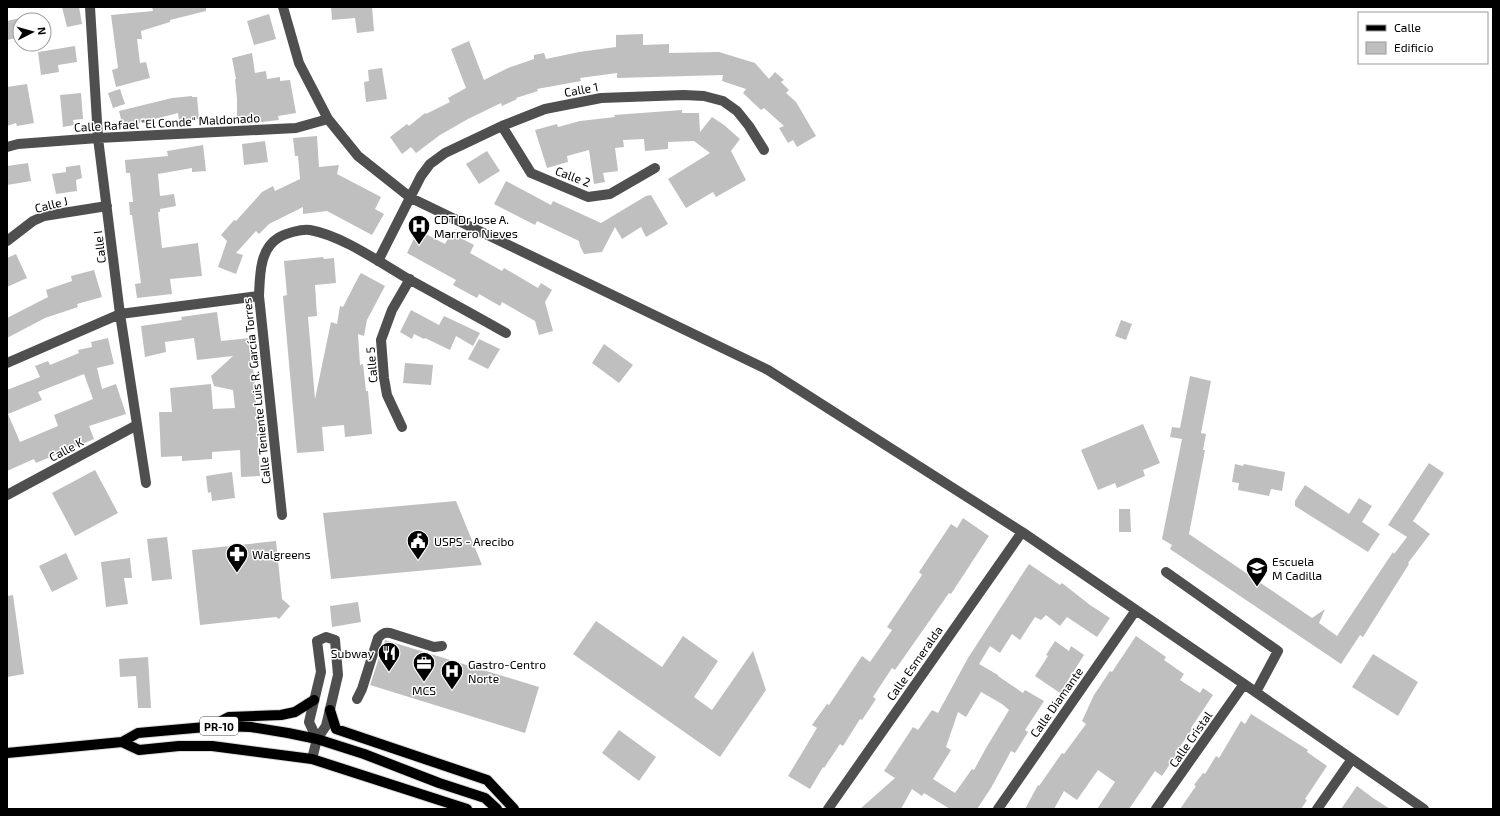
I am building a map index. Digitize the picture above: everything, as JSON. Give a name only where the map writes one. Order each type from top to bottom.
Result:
[{"type":"main road","points":[[212,726],[229,716],[281,715],[295,712],[314,700]]},
{"type":"main road","points":[[330,710],[336,729],[487,780],[514,809]]},
{"type":"main road","name":"PR-10","points":[[7,754],[122,742],[138,733],[234,725],[317,738],[364,754],[439,783],[485,798],[497,809]]},
{"type":"main road","name":"PR-10","points":[[122,742],[139,750],[179,746],[212,746],[312,759],[467,809]]},
{"type":"street","name":"Calle I","points":[[90,7],[98,138],[120,314],[146,483]]},
{"type":"street","points":[[283,7],[299,63],[328,119],[358,156],[411,198],[768,370],[1022,532],[1424,809]]},
{"type":"street","name":"Calle 1","points":[[378,261],[421,176],[430,164],[445,153],[502,126],[545,109],[601,98],[684,95],[704,96],[723,101],[737,111],[749,126],[764,150]]},
{"type":"street","name":"Calle Rafael \"El Conde\" Maldonado","points":[[7,147],[18,144],[98,138],[296,128],[328,119]]},
{"type":"street","name":"Calle 2","points":[[502,126],[531,173],[588,198],[610,194],[655,168]]},
{"type":"street","name":"Calle J","points":[[7,241],[33,221],[44,216],[107,206]]},
{"type":"street","name":"Calle Teniente Luis R. García Torres","points":[[282,515],[258,296],[260,271],[266,252],[277,239],[292,232],[308,230],[324,233],[338,239],[506,333]]},
{"type":"street","name":"Calle 5","points":[[402,427],[387,395],[384,378],[382,340],[392,310],[410,279]]},
{"type":"street","points":[[7,363],[120,314],[258,296]]},
{"type":"street","name":"Calle K","points":[[7,495],[137,425]]},
{"type":"street","name":"Calle Esmeralda","points":[[828,809],[1022,532]]},
{"type":"street","points":[[1166,572],[1278,652],[1256,692]]},
{"type":"street","name":"Calle Diamante","points":[[998,809],[1136,610]]},
{"type":"street","points":[[357,700],[362,689],[378,638],[381,634],[386,632],[434,647],[442,646]]},
{"type":"street","points":[[312,759],[317,738],[326,726],[338,675],[335,640],[326,637],[317,641],[321,672],[309,722],[317,738]]},
{"type":"street","name":"Calle Cristal","points":[[1156,809],[1244,684]]},
{"type":"street","points":[[1317,809],[1352,758]]},
{"type":"building","points":[[62,7],[79,7],[82,24],[67,27]]},
{"type":"building","points":[[152,7],[206,7],[206,11],[170,20],[170,22],[141,31],[142,39],[137,39],[140,63],[146,62],[150,78],[116,87],[112,70],[118,68],[111,15],[153,11]]},
{"type":"building","points":[[331,7],[372,7],[374,31],[357,33],[355,18],[332,20]]},
{"type":"building","points":[[269,14],[276,39],[254,45],[247,21]]},
{"type":"building","points":[[12,20],[12,39],[7,40],[7,21]]},
{"type":"building","points":[[643,34],[643,45],[669,44],[669,53],[719,52],[755,63],[769,79],[775,72],[784,80],[781,82],[789,90],[786,93],[796,102],[816,136],[797,147],[793,140],[788,143],[779,128],[784,126],[764,108],[761,110],[743,93],[746,89],[722,81],[723,75],[617,78],[617,73],[580,78],[581,81],[537,89],[538,91],[516,98],[517,99],[502,106],[501,103],[440,135],[416,153],[411,147],[402,154],[390,137],[407,124],[409,126],[425,113],[426,114],[450,102],[448,98],[466,88],[451,49],[469,41],[484,80],[508,68],[534,59],[534,55],[544,53],[546,59],[579,52],[616,47],[616,35]]},
{"type":"building","points":[[75,46],[77,62],[58,65],[59,72],[41,75],[38,52],[52,52],[52,50]]},
{"type":"building","points":[[252,53],[255,73],[266,71],[267,79],[280,77],[280,81],[290,80],[296,113],[278,116],[279,120],[237,122],[236,79],[232,58]]},
{"type":"building","points":[[382,68],[387,99],[366,102],[364,82],[369,81],[368,70]]},
{"type":"building","points":[[27,84],[34,123],[17,126],[16,123],[7,126],[7,87]]},
{"type":"building","points":[[120,89],[125,104],[113,108],[108,93]]},
{"type":"building","points":[[81,93],[83,119],[73,120],[74,125],[63,127],[60,95]]},
{"type":"building","points":[[197,97],[199,119],[179,121],[178,113],[123,127],[119,111],[172,98]]},
{"type":"building","points":[[682,110],[682,113],[699,113],[700,132],[712,117],[740,139],[731,151],[746,180],[716,197],[713,192],[686,208],[668,179],[710,153],[694,141],[668,142],[668,149],[645,151],[644,139],[623,140],[624,147],[615,148],[618,171],[603,173],[605,182],[594,184],[589,150],[567,156],[568,162],[547,168],[535,130],[557,124],[558,127],[580,121],[615,117],[614,115]]},
{"type":"building","points":[[317,136],[319,167],[339,165],[337,174],[381,197],[375,209],[384,214],[372,235],[327,211],[303,214],[303,207],[269,224],[259,234],[256,231],[236,253],[243,255],[236,274],[218,267],[227,241],[221,235],[234,220],[236,221],[262,192],[273,186],[275,191],[300,179],[298,156],[295,156],[293,138]]},
{"type":"building","points":[[265,141],[268,162],[244,165],[242,144]]},
{"type":"building","points":[[203,145],[206,171],[192,172],[192,168],[158,174],[160,196],[174,194],[176,206],[160,209],[160,212],[158,212],[162,248],[198,243],[202,276],[170,279],[172,294],[137,298],[135,284],[141,283],[132,215],[130,215],[129,202],[133,202],[130,173],[126,173],[125,160],[168,156],[167,151]]},
{"type":"building","points":[[487,151],[500,171],[479,184],[466,164]]},
{"type":"building","points":[[28,163],[31,181],[7,185],[7,166]]},
{"type":"building","points":[[80,165],[82,178],[76,180],[77,191],[56,194],[52,174],[66,172],[66,167]]},
{"type":"building","points":[[506,181],[551,205],[553,201],[601,223],[646,196],[651,195],[668,224],[646,237],[641,227],[622,239],[615,227],[602,252],[584,254],[579,241],[537,221],[535,225],[494,204]]},
{"type":"building","points":[[418,230],[445,244],[451,233],[474,245],[470,253],[502,271],[504,268],[538,288],[541,283],[552,290],[545,302],[553,331],[539,335],[535,321],[502,302],[500,306],[479,294],[477,298],[453,285],[456,280],[407,253]]},
{"type":"building","points":[[16,254],[27,278],[7,287],[7,258]]},
{"type":"building","points":[[323,257],[324,259],[334,258],[336,283],[315,285],[317,316],[308,317],[315,399],[331,322],[337,324],[340,306],[343,307],[361,273],[385,286],[367,320],[364,336],[358,334],[360,365],[363,364],[366,391],[368,391],[372,434],[345,437],[344,425],[322,427],[324,451],[297,453],[283,296],[287,295],[284,261]]},
{"type":"building","points":[[94,270],[102,297],[77,304],[78,307],[45,318],[7,338],[7,318],[48,297],[46,290],[72,281],[71,276]]},
{"type":"building","points":[[411,310],[439,325],[444,316],[480,333],[473,346],[456,336],[450,350],[414,334],[412,339],[400,332]]},
{"type":"building","points":[[217,312],[221,341],[250,338],[255,387],[260,476],[241,477],[240,450],[212,452],[212,459],[182,461],[182,456],[161,457],[159,412],[172,412],[170,388],[211,384],[213,409],[235,408],[233,390],[214,386],[211,376],[233,356],[197,360],[194,338],[165,342],[166,352],[145,357],[141,326],[182,320],[181,317]]},
{"type":"building","points":[[1121,320],[1132,324],[1126,340],[1115,336]]},
{"type":"building","points":[[108,338],[114,364],[97,368],[102,389],[116,384],[126,414],[89,426],[94,439],[36,463],[34,459],[7,471],[7,390],[40,377],[35,366],[48,361],[50,365],[79,353],[78,350],[92,347],[91,342]],"holes":[[[84,374],[93,399],[54,415],[58,426],[20,442],[8,414],[42,400],[38,392]]]},
{"type":"building","points":[[479,339],[500,349],[488,369],[468,359]]},
{"type":"building","points":[[604,344],[633,365],[619,383],[592,363]]},
{"type":"building","points":[[405,363],[433,365],[431,385],[403,383]]},
{"type":"building","points":[[1190,376],[1211,381],[1201,433],[1206,434],[1203,450],[1205,450],[1189,534],[1312,618],[1325,609],[1319,623],[1337,636],[1393,552],[1394,554],[1407,537],[1388,525],[1429,463],[1444,473],[1413,521],[1430,534],[1408,563],[1409,564],[1363,637],[1360,635],[1341,664],[1170,549],[1172,545],[1162,539],[1182,439],[1170,437],[1172,427],[1180,428]]},
{"type":"building","points":[[1143,424],[1160,463],[1143,470],[1145,476],[1117,488],[1115,483],[1098,490],[1081,450]]},
{"type":"building","points":[[1235,464],[1243,466],[1244,464],[1285,472],[1282,491],[1271,489],[1269,496],[1238,490],[1239,483],[1232,482]]},
{"type":"building","points":[[95,470],[118,513],[75,536],[52,493]]},
{"type":"building","points":[[232,472],[235,498],[212,501],[211,492],[208,493],[206,476]]},
{"type":"building","points":[[1305,485],[1349,514],[1359,498],[1372,506],[1362,522],[1380,534],[1368,552],[1295,506],[1295,501]]},
{"type":"building","points":[[456,501],[482,565],[331,579],[323,513]]},
{"type":"building","points":[[1119,509],[1130,509],[1131,532],[1119,532]]},
{"type":"building","points":[[963,518],[989,536],[951,594],[949,593],[895,670],[892,668],[873,697],[876,699],[862,720],[860,719],[843,746],[840,744],[824,768],[823,767],[810,789],[788,776],[817,728],[812,725],[827,704],[829,705],[862,656],[870,662],[892,630],[887,627],[922,575],[919,572],[951,524],[957,528]]},
{"type":"building","points":[[167,537],[172,579],[152,581],[147,539]]},
{"type":"building","name":"Walgreens","points":[[276,541],[282,599],[290,606],[279,619],[276,617],[200,625],[192,550]]},
{"type":"building","points":[[66,553],[78,579],[52,592],[39,566]]},
{"type":"building","points":[[130,558],[132,578],[124,578],[128,604],[106,607],[101,562]]},
{"type":"building","points":[[1029,564],[1060,585],[1062,583],[1090,605],[1110,618],[1097,637],[1067,617],[1060,626],[1046,615],[1041,620],[1035,617],[1020,640],[1012,634],[1000,653],[990,646],[979,664],[998,675],[1023,693],[1025,690],[1044,701],[1025,730],[1028,732],[1015,753],[1011,751],[991,788],[977,809],[950,809],[924,793],[922,796],[912,789],[901,809],[860,809],[895,778],[884,771],[913,727],[918,730],[932,710],[938,713],[968,658]],"holes":[[[981,692],[1002,704],[1009,710],[974,770],[972,769],[955,793],[933,779],[951,750],[946,747],[958,712],[966,717]]]},
{"type":"building","points":[[13,595],[24,674],[7,677],[7,596]]},
{"type":"building","points":[[358,602],[361,622],[332,627],[330,606]]},
{"type":"building","points":[[596,621],[662,667],[683,636],[718,661],[694,697],[712,710],[753,651],[766,690],[720,757],[573,654]]},
{"type":"building","points":[[1136,636],[1166,657],[1164,660],[1184,674],[1180,680],[1200,693],[1203,688],[1213,695],[1191,728],[1192,729],[1175,754],[1176,755],[1162,776],[1155,771],[1129,809],[1097,809],[1115,782],[1098,770],[1077,800],[1064,791],[1054,809],[1025,809],[1038,785],[1039,786],[1062,753],[1064,754],[1086,724],[1082,721],[1094,695],[1110,671],[1112,672]]},
{"type":"building","points":[[385,640],[539,687],[525,733],[370,685]]},
{"type":"building","points":[[1055,641],[1069,651],[1071,646],[1084,655],[1060,693],[1035,676],[1048,656],[1046,655]]},
{"type":"building","points":[[1373,654],[1418,682],[1398,716],[1352,687]]},
{"type":"building","points":[[148,657],[151,708],[138,708],[136,676],[120,677],[119,659]]},
{"type":"building","points":[[1251,714],[1308,750],[1307,752],[1327,766],[1305,799],[1307,800],[1301,809],[1180,809],[1196,786],[1194,785],[1203,773],[1205,774],[1216,756],[1219,758],[1241,721],[1245,724]]},
{"type":"building","points":[[619,730],[656,757],[639,781],[602,753]]},
{"type":"building","points":[[1357,786],[1373,798],[1390,809],[1341,809]]},
{"type":"place","name":"CDT Dr Jose A. Marrero Nieves","points":[[419,246]]},
{"type":"place","name":"USPS - Arecibo","points":[[418,560]]},
{"type":"place","name":"Walgreens","points":[[237,574]]},
{"type":"place","name":"Escuela M Cadilla","points":[[1257,588]]},
{"type":"place","name":"Subway","points":[[389,672]]},
{"type":"place","name":"MCS","points":[[424,682]]},
{"type":"place","name":"Gastro-Centro Norte","points":[[452,690]]}]
